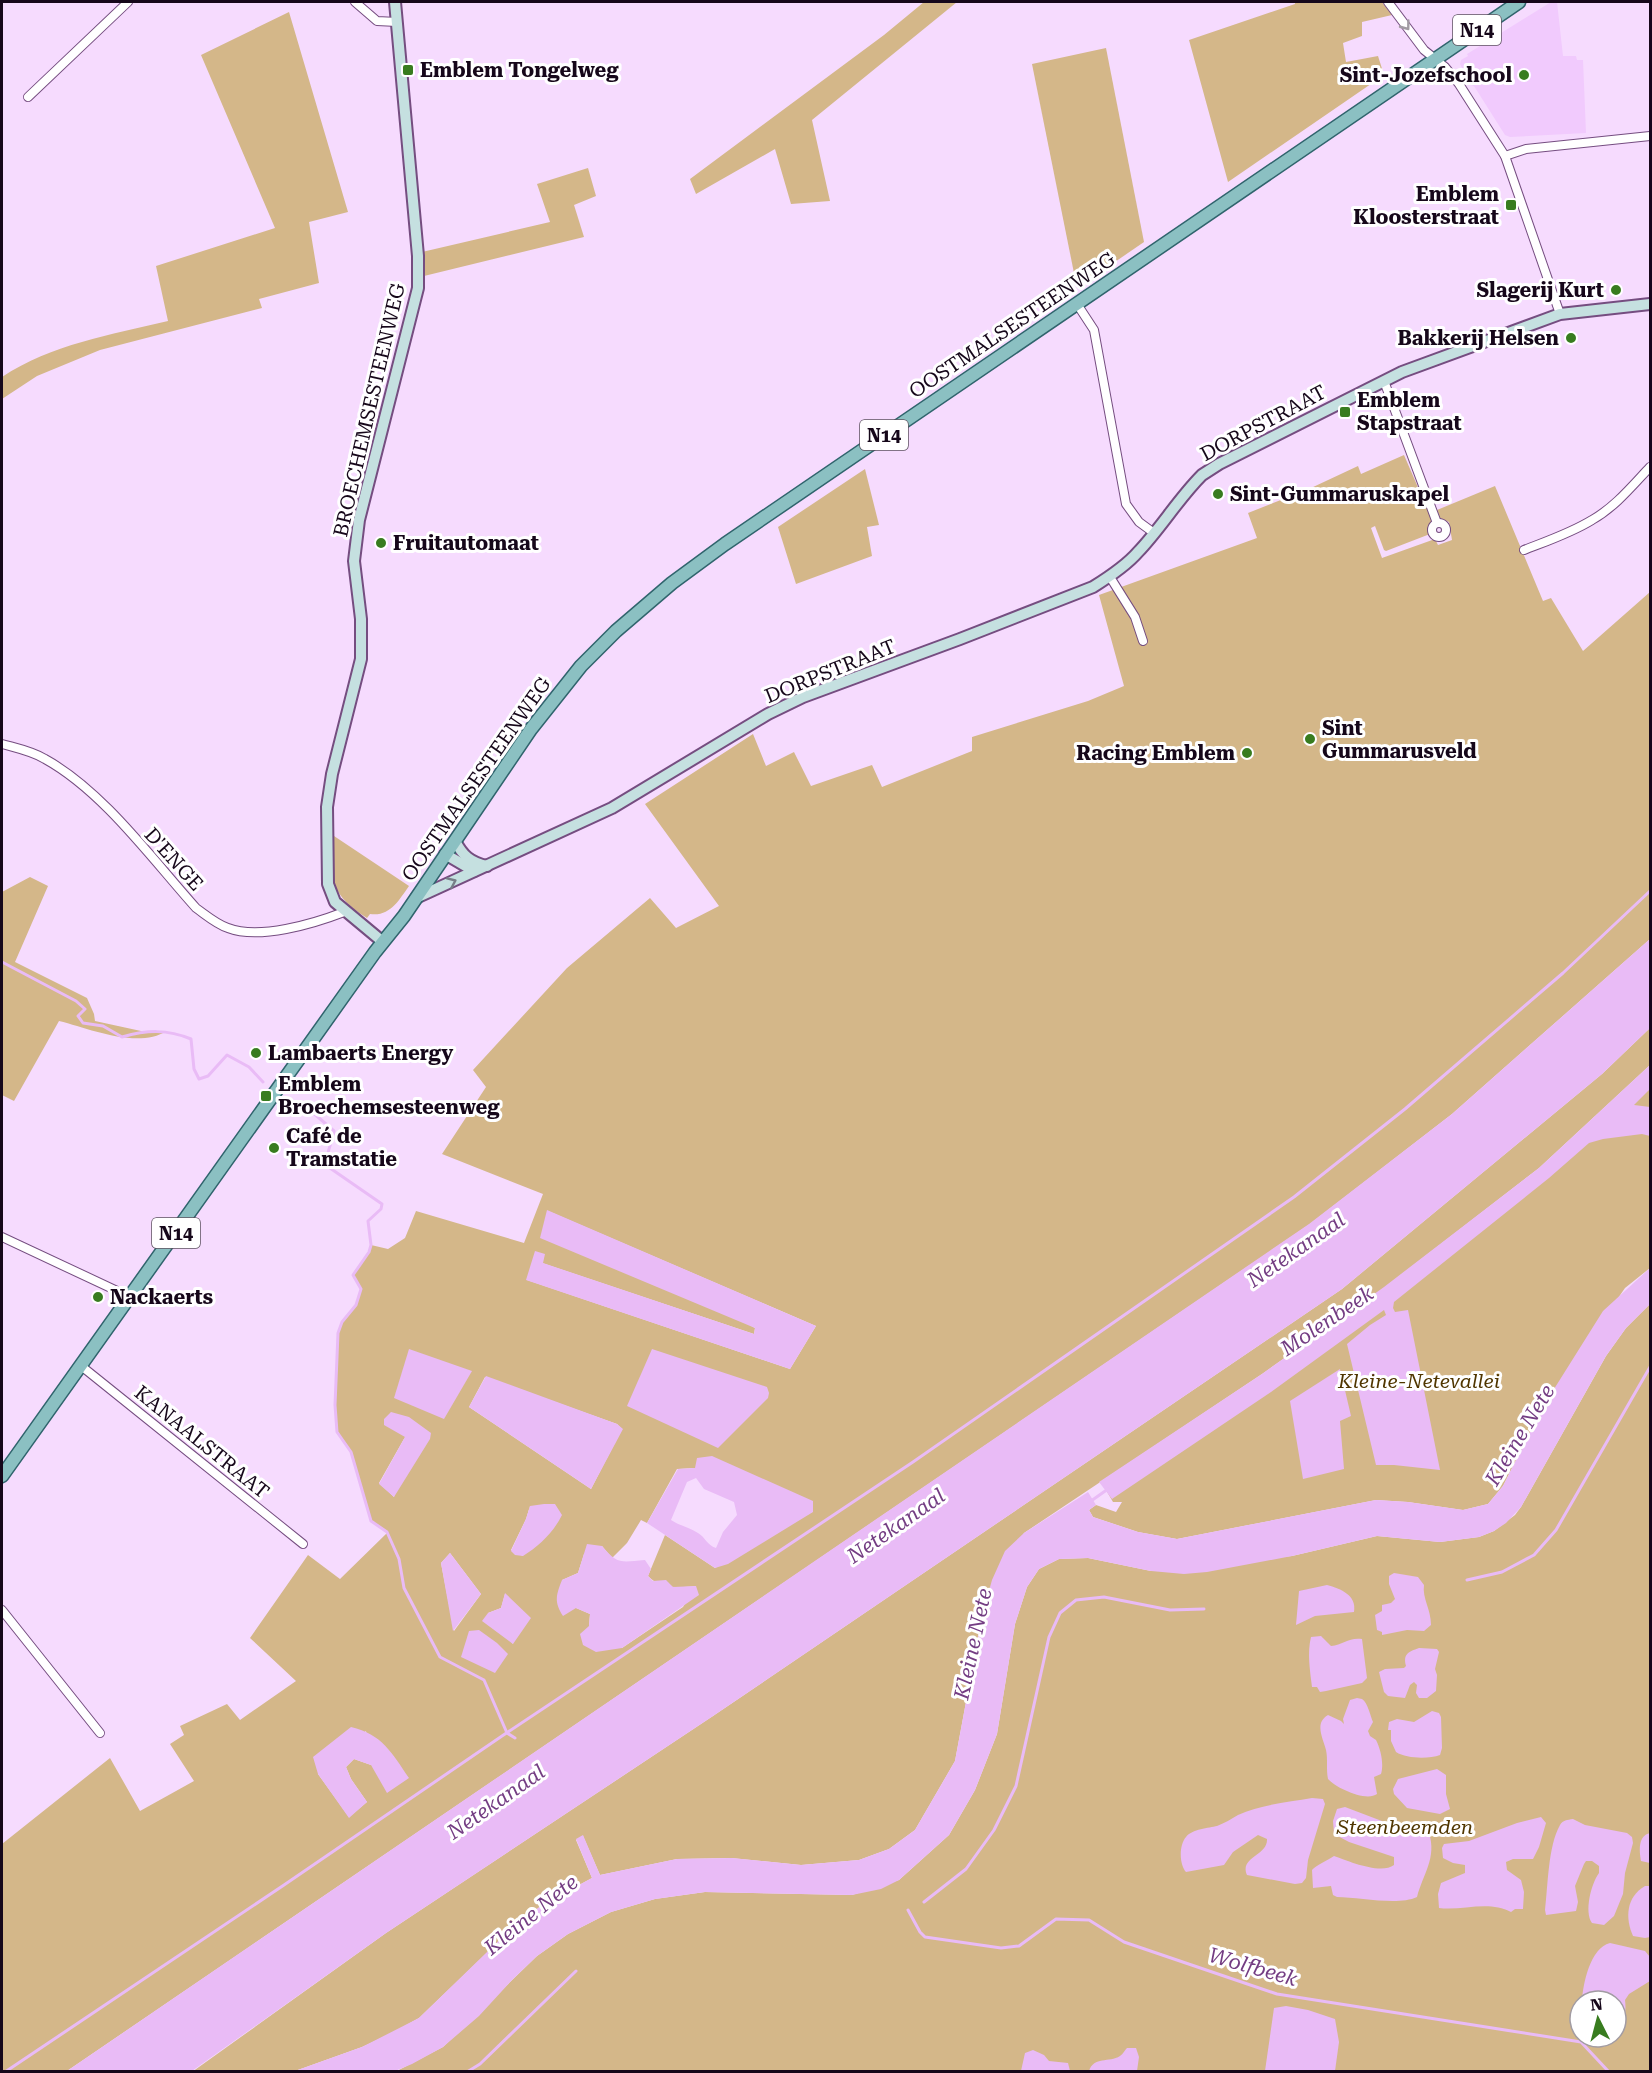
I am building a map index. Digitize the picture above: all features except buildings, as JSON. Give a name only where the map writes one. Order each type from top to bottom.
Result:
[{"type":"main road","name":"OOSTMALSESTEENWEG","points":[[383,942],[554,698],[581,666],[624,624],[672,583],[724,544],[1519,2]]},
{"type":"main road","name":"N14","points":[[4,1468],[130,1297],[383,942]]},
{"type":"street","points":[[28,97],[128,2]]},
{"type":"street","points":[[355,2],[377,21],[397,22]]},
{"type":"street","name":"BROECHEMSESTEENWEG","points":[[383,942],[344,912],[335,902],[328,884],[327,807],[332,774],[361,659],[361,619],[354,575],[354,550],[358,520],[418,288],[418,255],[395,2]]},
{"type":"street","points":[[1388,2],[1424,50],[1445,67],[1459,84],[1505,156],[1560,314]]},
{"type":"street","points":[[1505,156],[1526,149],[1650,136]]},
{"type":"street","points":[[1077,304],[1094,330],[1126,504],[1139,522],[1154,533]]},
{"type":"street","name":"DORPSTRAAT","points":[[416,898],[612,808],[777,710],[803,697],[1078,594],[1110,577],[1138,553],[1187,489],[1202,475],[1384,381],[1560,314],[1650,304]]},
{"type":"street","points":[[1384,381],[1437,523]]},
{"type":"street","points":[[1524,550],[1576,529],[1594,519],[1610,507],[1650,467]]},
{"type":"street","points":[[1110,577],[1135,618],[1143,641]]},
{"type":"street","name":"D'ENGE","points":[[2,744],[45,758],[76,781],[105,806],[196,908],[213,921],[228,928],[251,932],[285,929],[344,912]]},
{"type":"street","points":[[455,841],[462,854],[474,863],[487,866]]},
{"type":"street","points":[[445,854],[474,871]]},
{"type":"street","points":[[2,1237],[130,1297]]},
{"type":"street","name":"KANAALSTRAAT","points":[[80,1365],[303,1544]]},
{"type":"street","points":[[2,1610],[100,1733]]},
{"type":"shaded area","name":"Sint-Jozefschool","points":[[1551,2],[1557,2],[1563,56],[1576,56],[1577,60],[1583,60],[1586,133],[1510,137],[1505,135],[1474,86],[1471,85],[1460,64],[1461,60]]},
{"type":"green space","points":[[924,2],[957,2],[812,120],[830,201],[791,204],[775,149],[696,194],[690,179],[884,35]]},
{"type":"green space","points":[[1295,2],[1382,2],[1392,15],[1362,22],[1362,36],[1343,43],[1346,62],[1378,56],[1384,75],[1228,182],[1189,40],[1295,4]]},
{"type":"green space","points":[[289,12],[348,212],[309,222],[319,283],[259,299],[262,308],[100,350],[37,376],[2,399],[2,377],[41,356],[103,336],[168,321],[156,266],[275,228],[201,55]]},
{"type":"green space","points":[[1106,48],[1144,242],[1077,288],[1032,64]]},
{"type":"green space","points":[[588,168],[596,196],[574,205],[584,237],[424,276],[422,252],[550,222],[537,184]]},
{"type":"green space","points":[[1404,455],[1433,522],[1430,525],[1430,534],[1386,551],[1375,526],[1371,528],[1382,558],[1435,539],[1438,545],[1452,540],[1449,522],[1440,518],[1437,510],[1495,486],[1543,601],[1551,598],[1583,651],[1650,592],[1650,939],[1452,1114],[1310,1224],[67,2071],[2,2072],[2,1844],[110,1758],[140,1811],[194,1781],[170,1744],[184,1735],[180,1726],[227,1704],[240,1720],[296,1681],[250,1638],[308,1555],[340,1579],[387,1533],[371,1521],[351,1452],[337,1432],[335,1405],[338,1333],[342,1322],[356,1305],[361,1290],[353,1275],[371,1245],[388,1249],[405,1238],[416,1211],[524,1243],[543,1194],[442,1154],[486,1087],[473,1070],[567,968],[650,898],[676,928],[719,906],[645,804],[753,734],[766,766],[794,752],[811,786],[872,765],[882,787],[972,751],[972,737],[1088,701],[1124,686],[1099,595],[1257,538],[1248,513],[1358,466],[1361,474]],"holes":[[[548,1211],[816,1326],[790,1369],[527,1280],[544,1254],[542,1263],[754,1334],[755,1328]],[[485,1377],[617,1424],[622,1429],[591,1489],[469,1407]],[[405,1437],[394,1497],[379,1483]],[[695,1468],[812,1512],[715,1568],[665,1535],[648,1576],[664,1585],[696,1586],[683,1607],[622,1648],[589,1626],[590,1614],[576,1608],[562,1580],[578,1573],[584,1554],[602,1546],[612,1558],[627,1543],[641,1520],[647,1523],[677,1469]],[[530,1506],[523,1556],[511,1550],[526,1519]],[[450,1553],[481,1594],[454,1631],[441,1563]],[[505,1594],[513,1644],[488,1613],[501,1608]],[[366,1731],[371,1765],[354,1759],[346,1767],[351,1779],[367,1802],[349,1817],[318,1774]]]},
{"type":"green space","points":[[865,469],[879,525],[867,527],[872,556],[796,584],[778,527]]},
{"type":"green space","points":[[331,834],[409,886],[393,906],[383,913],[370,914],[367,918],[354,909],[338,892],[332,873]]},
{"type":"green space","points":[[30,877],[48,886],[15,962],[87,998],[95,1021],[141,1031],[167,1031],[155,1036],[128,1038],[59,1021],[14,1101],[2,1095],[2,892]]},
{"type":"green space","points":[[1650,1028],[1650,1065],[1539,1168],[1384,1288],[1262,1374],[1024,1533],[982,1616],[955,1761],[915,1830],[889,1849],[859,1860],[801,1865],[731,1858],[677,1859],[600,1875],[583,1836],[576,1840],[592,1878],[542,1905],[491,1949],[419,2018],[362,2047],[295,2071],[192,2072],[386,1933],[713,1716],[1342,1289],[1602,1074]]},
{"type":"green space","name":"Kleine-Netevallei","points":[[1650,1077],[1650,1268],[1625,1288],[1544,1405],[1503,1486],[1488,1504],[1463,1510],[1376,1500],[1177,1539],[1138,1532],[1093,1517],[1089,1510],[1096,1505],[1116,1512],[1122,1502],[1113,1502],[1106,1490],[1391,1295]]},
{"type":"green space","name":"Steenbeemden","points":[[1650,1304],[1650,2071],[395,2072],[443,2047],[537,1956],[568,1934],[611,1912],[655,1899],[705,1892],[852,1895],[899,1880],[949,1835],[975,1790],[997,1734],[1015,1624],[1027,1587],[1039,1569],[1059,1559],[1088,1558],[1151,1571],[1292,1556],[1377,1536],[1440,1542],[1479,1537],[1494,1531],[1515,1515],[1521,1507],[1606,1356],[1626,1328]]},
{"type":"water","name":"Netekanaal","points":[[1650,939],[1650,1028],[1602,1074],[1342,1289],[713,1716],[386,1933],[192,2071],[67,2071],[1309,1224],[1452,1114]]},
{"type":"water","points":[[1650,1065],[1650,1089],[1634,1105],[1650,1107],[1650,1136],[1642,1134],[1589,1143],[1549,1178],[1394,1302],[1395,1312],[1408,1310],[1440,1470],[1376,1465],[1347,1344],[1386,1315],[1384,1310],[1271,1392],[1112,1499],[1099,1482],[1262,1374],[1384,1287],[1539,1168]]},
{"type":"water","points":[[547,1210],[816,1326],[790,1369],[526,1280],[535,1251],[545,1254],[543,1263],[754,1334],[755,1328],[540,1238]]},
{"type":"water","name":"Kleine Nete","points":[[1650,1268],[1650,1304],[1626,1328],[1606,1356],[1521,1507],[1506,1523],[1494,1531],[1479,1537],[1440,1542],[1377,1536],[1292,1556],[1207,1572],[1184,1574],[1151,1571],[1088,1558],[1059,1559],[1039,1569],[1027,1587],[1015,1624],[997,1734],[975,1790],[949,1835],[899,1880],[881,1889],[852,1895],[705,1892],[655,1899],[611,1912],[568,1934],[537,1956],[479,2016],[443,2047],[412,2064],[395,2071],[295,2071],[362,2047],[419,2018],[514,1926],[542,1905],[592,1878],[576,1839],[583,1835],[600,1875],[677,1859],[732,1858],[801,1865],[859,1860],[889,1849],[915,1830],[955,1761],[982,1616],[992,1580],[1005,1551],[1024,1533],[1088,1492],[1096,1505],[1089,1510],[1093,1517],[1138,1532],[1177,1539],[1376,1500],[1463,1510],[1488,1504],[1503,1486],[1544,1405],[1603,1311]]},
{"type":"water","points":[[409,1349],[472,1371],[444,1419],[394,1398]]},
{"type":"water","points":[[652,1349],[767,1387],[768,1398],[718,1448],[627,1406]]},
{"type":"water","points":[[1340,1369],[1351,1416],[1340,1421],[1344,1469],[1303,1479],[1290,1401]]},
{"type":"water","points":[[486,1376],[617,1424],[623,1429],[591,1489],[469,1407]]},
{"type":"water","points":[[391,1412],[409,1417],[431,1433],[430,1439],[394,1497],[379,1484],[405,1437],[384,1425],[384,1419]]},
{"type":"water","points":[[712,1456],[813,1501],[813,1512],[728,1564],[715,1568],[647,1523],[678,1469],[695,1468],[697,1458]],"holes":[[[696,1478],[704,1489],[734,1502],[737,1515],[723,1532],[716,1548],[698,1533],[671,1520],[687,1482]]]},
{"type":"water","points":[[555,1504],[562,1515],[550,1533],[535,1548],[523,1556],[515,1555],[511,1551],[530,1506]]},
{"type":"water","points":[[587,1544],[602,1546],[620,1561],[645,1560],[651,1569],[648,1576],[653,1581],[666,1580],[673,1587],[696,1586],[699,1595],[622,1648],[596,1652],[583,1645],[580,1634],[589,1626],[590,1614],[576,1608],[563,1616],[557,1602],[562,1580],[578,1573]]},
{"type":"water","points":[[450,1553],[481,1594],[453,1631],[441,1563]]},
{"type":"water","points":[[1394,1573],[1418,1577],[1424,1585],[1431,1625],[1424,1631],[1407,1630],[1382,1635],[1382,1632],[1377,1630],[1375,1615],[1382,1611],[1382,1605],[1391,1603],[1395,1599],[1389,1584],[1389,1576]]},
{"type":"water","points":[[1327,1585],[1350,1597],[1353,1601],[1354,1612],[1315,1616],[1296,1625],[1299,1591]]},
{"type":"water","points":[[505,1593],[531,1618],[513,1644],[482,1621],[488,1613],[501,1608]]},
{"type":"water","points":[[479,1630],[508,1654],[495,1673],[461,1657],[469,1631]]},
{"type":"water","points":[[1321,1636],[1331,1646],[1353,1639],[1362,1639],[1367,1678],[1362,1683],[1320,1692],[1317,1687],[1312,1687],[1309,1662],[1311,1637]]},
{"type":"water","points":[[1419,1648],[1437,1649],[1439,1652],[1435,1669],[1436,1691],[1427,1698],[1419,1698],[1416,1693],[1417,1685],[1414,1682],[1410,1685],[1405,1698],[1388,1696],[1384,1692],[1379,1672],[1385,1669],[1404,1668],[1407,1654]]},
{"type":"water","points":[[1362,1699],[1367,1706],[1373,1722],[1368,1731],[1370,1736],[1376,1740],[1382,1757],[1381,1774],[1374,1777],[1377,1794],[1372,1796],[1344,1790],[1332,1783],[1327,1776],[1327,1753],[1321,1722],[1328,1715],[1344,1724],[1343,1719],[1350,1700]]},
{"type":"water","points":[[1432,1711],[1439,1713],[1441,1717],[1442,1748],[1440,1755],[1418,1758],[1396,1752],[1391,1741],[1391,1730],[1388,1730],[1389,1722],[1397,1719],[1414,1722]]},
{"type":"water","points":[[351,1727],[371,1734],[385,1746],[409,1778],[387,1793],[371,1765],[354,1759],[346,1767],[351,1779],[367,1802],[349,1818],[318,1774],[313,1757]]},
{"type":"water","points":[[1437,1769],[1446,1775],[1446,1794],[1450,1809],[1440,1814],[1407,1808],[1394,1794],[1393,1789],[1398,1779]]},
{"type":"water","points":[[1312,1798],[1323,1799],[1325,1804],[1308,1860],[1306,1878],[1302,1883],[1295,1884],[1247,1875],[1247,1864],[1266,1845],[1267,1839],[1258,1835],[1233,1852],[1224,1865],[1186,1872],[1184,1869],[1181,1849],[1184,1840],[1192,1832],[1217,1826],[1255,1809]]},
{"type":"water","points":[[1345,1807],[1395,1826],[1429,1833],[1430,1858],[1417,1897],[1409,1900],[1389,1901],[1337,1897],[1333,1895],[1331,1886],[1313,1888],[1312,1870],[1334,1856],[1373,1868],[1388,1868],[1394,1865],[1394,1857],[1349,1842],[1334,1834],[1333,1821],[1337,1809]]},
{"type":"water","points":[[1541,1817],[1546,1823],[1533,1859],[1513,1859],[1506,1862],[1507,1870],[1521,1880],[1524,1892],[1523,1909],[1515,1909],[1511,1912],[1485,1906],[1439,1908],[1438,1894],[1441,1883],[1465,1873],[1465,1865],[1443,1858],[1444,1844],[1469,1841],[1517,1823]]},
{"type":"water","points":[[1573,1819],[1585,1825],[1627,1833],[1632,1837],[1633,1843],[1625,1873],[1623,1894],[1614,1916],[1604,1925],[1592,1923],[1590,1918],[1589,1898],[1599,1873],[1599,1866],[1592,1861],[1586,1861],[1575,1886],[1578,1902],[1576,1911],[1546,1915],[1553,1844],[1561,1823]]},
{"type":"water","points":[[1650,1833],[1650,1863],[1641,1861],[1640,1848],[1643,1837]]},
{"type":"water","points":[[1645,1886],[1650,1886],[1650,1937],[1645,1938],[1633,1936],[1628,1915],[1634,1896]]},
{"type":"water","points":[[1610,1943],[1645,1951],[1650,1957],[1650,1981],[1628,1996],[1628,1989],[1584,1989],[1593,1959],[1603,1946]]},
{"type":"water","points":[[1286,2006],[1335,2019],[1339,2042],[1335,2071],[1265,2071],[1274,2008]]},
{"type":"water","points":[[1127,2048],[1136,2048],[1139,2057],[1137,2071],[1089,2071],[1094,2063],[1116,2058]]},
{"type":"water","points":[[1033,2050],[1044,2055],[1049,2061],[1068,2063],[1070,2071],[1021,2071],[1025,2053]]},
{"type":"waterway","points":[[5,2072],[913,1462],[1294,1197],[1405,1109],[1563,973],[1650,891]]},
{"type":"waterway","points":[[2,962],[76,1001],[85,1009],[78,1016],[83,1023],[103,1026],[122,1037],[157,1032],[174,1033],[191,1039],[194,1069],[199,1079],[208,1076],[227,1055],[249,1067],[263,1082]]},
{"type":"waterway","points":[[293,1104],[311,1111],[334,1131],[327,1166],[382,1204],[381,1209],[368,1221],[371,1245],[369,1252],[353,1275],[361,1289],[356,1305],[342,1322],[338,1333],[335,1405],[337,1432],[351,1452],[371,1521],[387,1532],[399,1559],[404,1588],[440,1657],[484,1680],[507,1733],[515,1738]]},
{"type":"waterway","points":[[1467,1580],[1502,1572],[1534,1555],[1556,1530],[1650,1367]]},
{"type":"waterway","name":"Molenbeek","points":[[1091,1501],[1108,1489]]},
{"type":"waterway","points":[[924,1902],[966,1869],[994,1830],[1016,1786],[1049,1637],[1060,1613],[1076,1600],[1104,1597],[1170,1610],[1204,1609]]},
{"type":"waterway","name":"Wolfbeek","points":[[908,1910],[925,1937],[1001,1948],[1019,1946],[1056,1919],[1089,1920],[1124,1942],[1277,1994],[1581,2042],[1609,2072]]},
{"type":"waterway","points":[[467,2072],[480,2064],[576,1971]]},
{"type":"place","name":"Emblem Tongelweg","points":[[408,70]]},
{"type":"place","name":"Sint-Jozefschool","points":[[1524,75]]},
{"type":"place","name":"Emblem Kloosterstraat","points":[[1511,205]]},
{"type":"place","name":"Slagerij Kurt","points":[[1616,290]]},
{"type":"place","name":"Bakkerij Helsen","points":[[1571,338]]},
{"type":"place","name":"Emblem Stapstraat","points":[[1345,412]]},
{"type":"place","name":"Sint-Gummaruskapel","points":[[1218,494]]},
{"type":"place","name":"Fruitautomaat","points":[[381,543]]},
{"type":"place","name":"Sint Gummarusveld","points":[[1310,739]]},
{"type":"place","name":"Racing Emblem","points":[[1247,753]]},
{"type":"place","name":"Lambaerts Energy","points":[[256,1053]]},
{"type":"place","name":"Emblem Broechemsesteenweg","points":[[266,1096]]},
{"type":"place","name":"Café de Tramstatie","points":[[274,1148]]},
{"type":"place","name":"Nackaerts","points":[[98,1297]]}]
